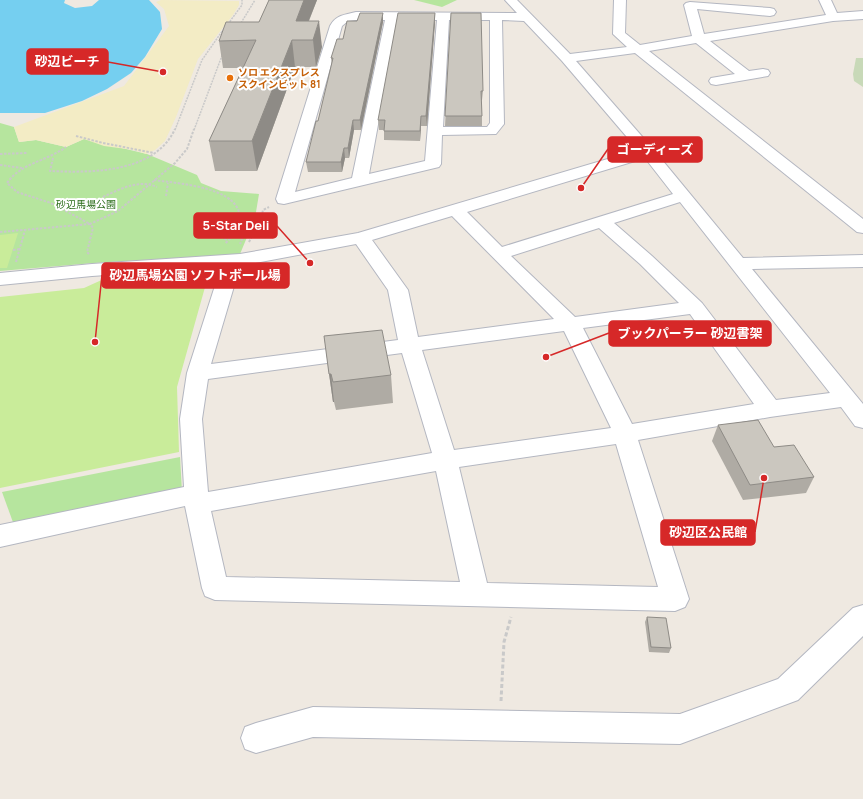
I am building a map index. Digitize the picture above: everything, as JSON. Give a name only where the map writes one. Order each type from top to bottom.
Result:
[{"type":"street","points":[[511,0],[567,58],[648,152],[863,420]]},
{"type":"street","points":[[620,0],[619,34],[863,228]]},
{"type":"street","points":[[762,0],[781,27]]},
{"type":"street","points":[[825,0],[833,18]]},
{"type":"street","points":[[747,76],[699,39],[690,5],[770,12]]},
{"type":"street","points":[[567,58],[638,49],[833,18],[863,15]]},
{"type":"street","points":[[443,16],[433,164],[284,198],[336,26],[339,21],[356,16],[443,16],[496,16],[527,17]]},
{"type":"street","points":[[360,181],[392,16]]},
{"type":"street","points":[[435,131],[491,131],[497,124],[496,16]]},
{"type":"street","points":[[716,82],[763,73]]},
{"type":"street","points":[[6,278],[92,270],[236,260],[361,238],[456,211],[648,152]]},
{"type":"street","points":[[499,254],[683,196]]},
{"type":"street","points":[[236,260],[198,373],[191,419],[197,499],[215,588],[476,593],[675,599],[625,434],[571,324],[456,211]]},
{"type":"street","points":[[601,222],[646,260],[695,307],[770,409]]},
{"type":"street","points":[[361,238],[398,290],[410,346],[446,460],[476,593]]},
{"type":"street","points":[[738,264],[863,261]]},
{"type":"street","points":[[198,373],[695,307]]},
{"type":"street","points":[[0,536],[197,499],[625,434],[770,409],[846,399]]},
{"type":"street","points":[[256,738],[313,722],[680,729],[788,690],[863,617]]},
{"type":"path","points":[[53,158],[50,171],[104,170],[136,162],[164,147],[170,141],[202,60],[242,5],[242,0]]},
{"type":"path","points":[[239,27],[255,0]]},
{"type":"path","points":[[0,232],[90,224],[118,211],[175,163],[187,148],[220,58],[224,51]]},
{"type":"path","points":[[76,136],[91,138],[106,144],[145,150],[154,153]]},
{"type":"path","points":[[66,147],[53,158],[23,168],[11,175],[7,183],[10,188],[18,192],[47,201],[90,224],[93,228],[87,252],[93,261],[92,270]]},
{"type":"path","points":[[0,154],[27,152]]},
{"type":"path","points":[[0,165],[23,168]]},
{"type":"path","points":[[154,180],[221,193],[231,199],[238,206],[240,217],[235,233],[227,240],[210,231],[204,226],[203,222]]},
{"type":"path","points":[[103,197],[127,186],[150,183],[157,187]]},
{"type":"path","points":[[166,196],[168,183]]},
{"type":"path","points":[[236,260],[261,219],[263,210],[284,198]]},
{"type":"path","points":[[236,260],[244,232],[245,217],[240,217]]},
{"type":"path","points":[[6,278],[20,249],[25,230]]},
{"type":"path","points":[[13,250],[20,249]]},
{"type":"path","points":[[503,726],[500,695],[504,642],[513,608],[506,594]]},
{"type":"green space","points":[[414,0],[457,0],[442,7]]},
{"type":"green space","points":[[856,58],[863,58],[863,87],[854,81],[853,74]]},
{"type":"green space","name":"砂辺馬場公園","points":[[0,123],[14,127],[19,142],[36,140],[66,147],[84,139],[147,154],[197,175],[201,183],[221,191],[259,194],[255,218],[240,254],[94,263],[0,271]]},
{"type":"green space","points":[[18,233],[7,268],[0,268],[0,235]]},
{"type":"green space","points":[[209,273],[177,387],[179,452],[0,488],[0,297],[84,288],[106,278]]},
{"type":"green space","points":[[180,457],[182,492],[14,525],[2,492]]},
{"type":"sand","points":[[161,0],[239,1],[239,5],[233,15],[198,59],[176,117],[165,141],[155,150],[146,154],[134,150],[104,146],[84,139],[66,147],[36,140],[19,142],[14,127],[124,86],[169,26],[164,9],[156,2]]},
{"type":"water","points":[[0,0],[65,0],[64,3],[75,8],[92,6],[99,0],[149,0],[160,12],[162,29],[145,57],[131,73],[107,89],[82,101],[45,113],[0,113]]},
{"type":"building","points":[[269,0],[304,0],[296,21],[319,21],[313,40],[292,40],[252,141],[209,141],[256,40],[219,41],[226,22],[259,22]]},
{"type":"building","points":[[360,13],[383,13],[360,120],[353,120],[348,148],[344,148],[341,162],[306,162],[316,121],[318,121],[333,58],[331,58],[337,39],[343,39],[347,21],[357,21]]},
{"type":"building","points":[[398,13],[435,13],[426,116],[421,116],[420,131],[384,131],[385,120],[378,120]]},
{"type":"building","points":[[451,13],[481,13],[483,91],[481,91],[482,116],[445,116]]},
{"type":"building","points":[[382,330],[391,375],[333,382],[331,374],[329,374],[324,336]]},
{"type":"building","points":[[758,420],[774,447],[794,445],[814,477],[750,485],[718,425]]},
{"type":"building","points":[[647,617],[666,618],[671,648],[651,647]]},
{"type":"place","name":"砂辺ビーチ","points":[[163,72]]},
{"type":"place","name":"ソロ エクスプレス スクインビット 81","points":[[230,78]]},
{"type":"place","name":"ゴーディーズ","points":[[581,188]]},
{"type":"place","name":"5-Star Deli","points":[[310,263]]},
{"type":"place","name":"砂辺馬場公園 ソフトボール場","points":[[95,342]]},
{"type":"place","name":"ブックパーラー 砂辺書架","points":[[546,357]]},
{"type":"place","name":"砂辺区公民館","points":[[764,478]]}]
